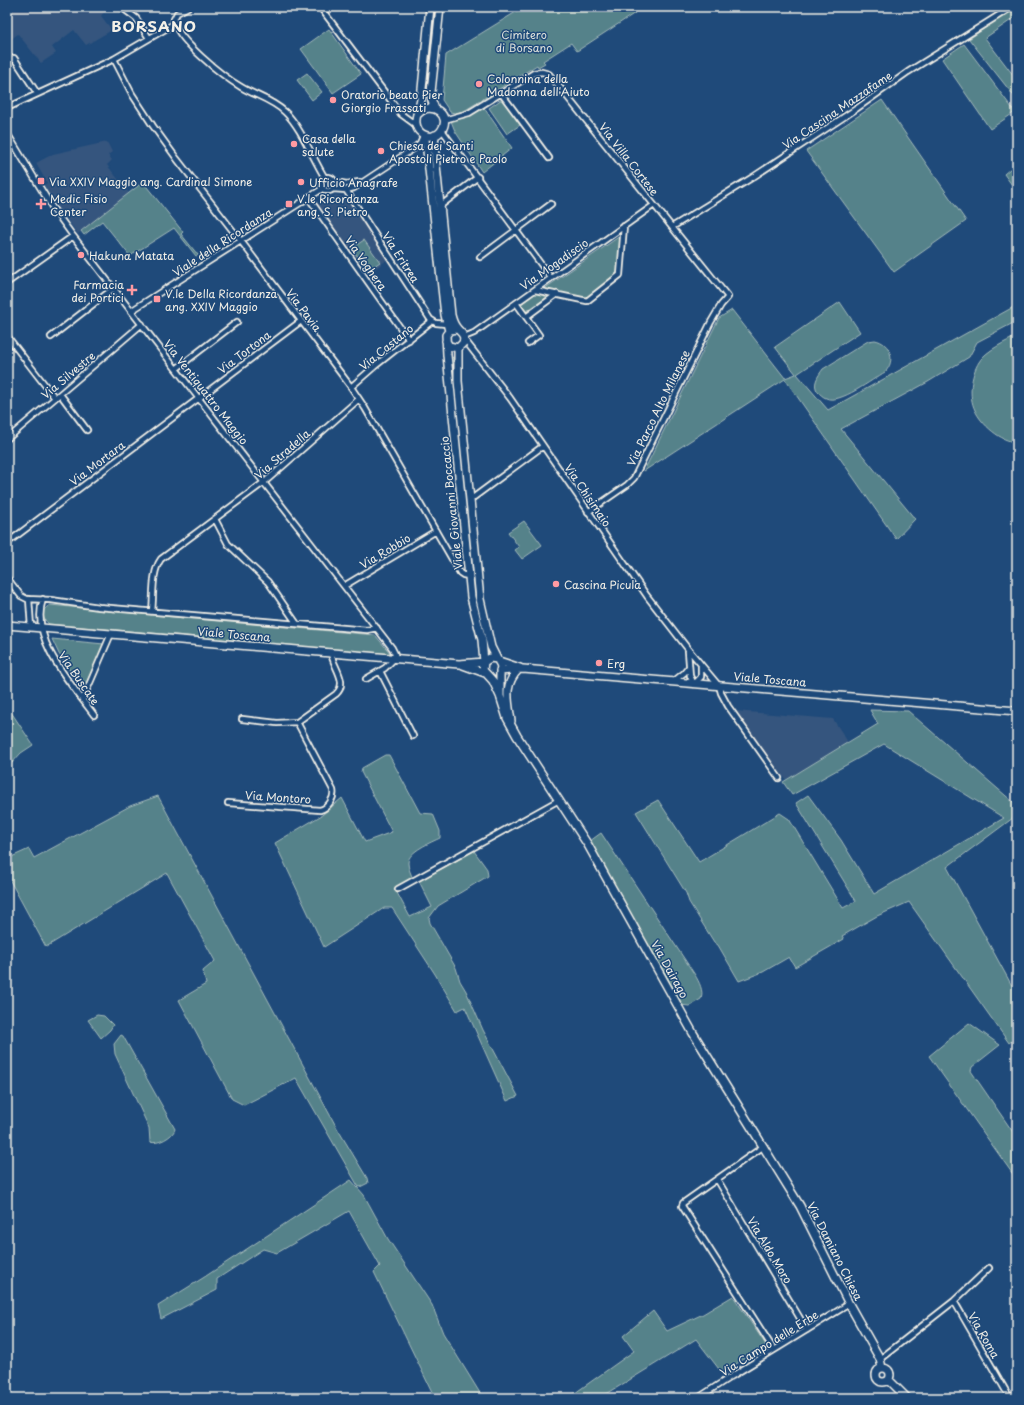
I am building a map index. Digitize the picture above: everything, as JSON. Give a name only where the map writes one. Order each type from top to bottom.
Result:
[{"type":"street","points":[[121,7],[136,18],[149,38]]},
{"type":"street","points":[[188,7],[175,15],[174,24],[196,51],[222,75],[242,88],[271,101],[288,115],[325,178]]},
{"type":"street","points":[[320,7],[401,114],[416,125],[424,135],[446,324],[449,331],[457,329]]},
{"type":"street","points":[[416,125],[420,105],[430,7]]},
{"type":"street","points":[[435,109],[431,93],[440,7]]},
{"type":"street","name":"Via Cascina Mazzafame","points":[[672,227],[746,181],[856,109],[908,72],[1012,7]]},
{"type":"street","points":[[7,108],[114,59],[174,24]]},
{"type":"street","points":[[7,61],[14,58],[37,93]]},
{"type":"street","name":"Via Pavia","points":[[114,59],[132,94],[153,126],[241,240],[350,387],[460,572],[463,575],[469,576]]},
{"type":"street","name":"Via Villa Cortese","points":[[444,120],[469,113],[536,73],[544,72],[550,74],[728,297]]},
{"type":"street","points":[[501,93],[549,158]]},
{"type":"street","points":[[418,114],[427,108],[435,109],[440,112],[444,120],[442,130],[435,135],[424,135]]},
{"type":"street","points":[[442,130],[551,278]]},
{"type":"street","name":"Via Ventiquattro Maggio","points":[[7,133],[52,207],[73,236],[377,628],[393,649],[395,658]]},
{"type":"street","points":[[361,182],[347,184],[335,182],[332,178],[325,178],[321,182],[322,189],[329,192],[333,189],[346,190],[354,188],[413,149],[421,142],[424,135]]},
{"type":"street","points":[[435,135],[434,145],[451,315],[457,329],[462,332],[462,342],[449,346],[446,341]]},
{"type":"street","points":[[440,206],[478,177]]},
{"type":"street","points":[[333,189],[335,182]]},
{"type":"street","name":"Viale della Ricordanza","points":[[131,311],[322,189]]},
{"type":"street","name":"Via Eritrea","points":[[346,190],[432,321]]},
{"type":"street","name":"Via Voghera","points":[[308,197],[409,340]]},
{"type":"street","points":[[480,257],[551,204]]},
{"type":"street","name":"Via Mogadiscio","points":[[462,342],[654,205]]},
{"type":"street","points":[[535,290],[587,301],[621,274],[624,226]]},
{"type":"street","points":[[7,283],[73,236]]},
{"type":"street","points":[[51,337],[114,288]]},
{"type":"street","points":[[526,316],[557,294]]},
{"type":"street","name":"Via Parco Alto Milanese","points":[[588,512],[627,485],[634,478],[711,322],[721,305],[728,297]]},
{"type":"street","points":[[516,303],[539,335],[528,343]]},
{"type":"street","name":"Via Tortona","points":[[198,398],[301,321]]},
{"type":"street","points":[[432,321],[440,324],[446,324]]},
{"type":"street","name":"Via Castano","points":[[350,387],[432,321]]},
{"type":"street","points":[[176,369],[237,322]]},
{"type":"street","name":"Via Silvestre","points":[[7,439],[142,324]]},
{"type":"street","name":"Viale Giovanni Boccaccio","points":[[449,331],[446,335],[446,341],[469,576],[472,603],[482,640],[484,662]]},
{"type":"street","points":[[7,336],[55,398]]},
{"type":"street","name":"Via Chisimaio","points":[[462,342],[474,351],[510,398],[641,588],[688,649],[719,686],[728,706],[779,778]]},
{"type":"street","name":"Viale Giovanni Boccaccio","points":[[462,342],[458,380],[481,606],[491,647],[498,660]]},
{"type":"street","points":[[60,394],[87,430]]},
{"type":"street","name":"Via Mortara","points":[[7,543],[198,398]]},
{"type":"street","name":"Via Stradella","points":[[152,611],[156,572],[159,562],[264,482],[358,399]]},
{"type":"street","points":[[470,500],[543,446]]},
{"type":"street","points":[[215,519],[228,544],[268,582],[297,624]]},
{"type":"street","name":"Via Robbio","points":[[344,586],[436,531]]},
{"type":"street","points":[[7,578],[21,596],[29,599],[31,627]]},
{"type":"street","name":"Viale Toscana","points":[[29,599],[43,599],[95,606],[367,630],[377,628]]},
{"type":"street","name":"Via Buscate","points":[[43,599],[39,614],[46,643],[63,673],[94,715]]},
{"type":"street","name":"Viale Toscana","points":[[7,625],[459,664],[484,662]]},
{"type":"street","points":[[83,699],[111,634]]},
{"type":"street","name":"Via Chisimaio","points":[[688,649],[690,674],[694,684]]},
{"type":"street","points":[[242,719],[297,722],[341,688],[341,681],[333,663],[331,653]]},
{"type":"street","points":[[366,679],[387,666],[395,658]]},
{"type":"street","points":[[490,658],[498,660],[501,667],[500,696],[493,681],[486,674],[483,667],[484,662],[490,658]]},
{"type":"street","name":"Viale Toscana","points":[[498,660],[520,669]]},
{"type":"street","points":[[674,682],[686,671],[690,663]]},
{"type":"street","name":"Viale Toscana","points":[[459,664],[486,674]]},
{"type":"street","points":[[694,684],[701,677],[701,665]]},
{"type":"street","points":[[513,729],[508,689],[511,678],[520,669]]},
{"type":"street","name":"Viale Toscana","points":[[500,671],[520,669],[1017,711]]},
{"type":"street","points":[[380,671],[413,736]]},
{"type":"street","points":[[486,674],[494,676],[500,671]]},
{"type":"street","name":"Via Dairago","points":[[500,696],[505,713],[513,729],[597,859],[693,1033],[764,1146]]},
{"type":"street","name":"Via Montoro","points":[[228,802],[320,810],[326,808],[333,798],[333,790],[297,722]]},
{"type":"street","points":[[398,889],[559,800]]},
{"type":"street","points":[[764,1146],[683,1203],[682,1206],[774,1350]]},
{"type":"street","name":"Via Damiano Chiesa","points":[[764,1146],[800,1206],[849,1304],[880,1359],[882,1368]]},
{"type":"street","name":"Via Aldo Moro","points":[[716,1179],[807,1330]]},
{"type":"street","points":[[880,1359],[954,1301],[989,1268]]},
{"type":"street","name":"Via Roma","points":[[954,1301],[1010,1398]]},
{"type":"street","name":"Via Campo delle Erbe","points":[[698,1398],[849,1304]]},
{"type":"street","points":[[890,1380],[883,1383],[877,1380],[877,1371],[882,1368],[887,1369],[890,1372],[890,1380],[907,1398]]},
{"type":"shaded area","points":[[7,7],[108,7],[101,16],[112,30],[86,45],[74,30],[52,47],[56,53],[41,63],[18,34],[7,42]]},
{"type":"shaded area","points":[[107,142],[112,152],[108,155],[112,160],[107,165],[129,193],[78,234],[57,206],[44,185],[47,183],[36,163],[53,154]]},
{"type":"shaded area","points":[[335,195],[347,198],[388,259],[366,276],[316,205],[328,196],[333,197]]},
{"type":"shaded area","points":[[735,711],[833,719],[848,742],[786,780]]},
{"type":"green space","name":"Cimitero di Borsano","points":[[524,7],[630,7],[635,13],[577,51],[571,43],[543,61],[545,63],[538,67],[537,65],[464,111],[455,113],[450,112],[442,100],[446,55]]},
{"type":"green space","points":[[1016,7],[1017,16],[985,38],[1017,80],[1017,100],[969,39]]},
{"type":"green space","points":[[329,29],[361,74],[333,93],[301,49]]},
{"type":"green space","points":[[964,44],[1015,112],[990,129],[942,59]]},
{"type":"green space","points":[[307,73],[322,92],[312,100],[297,80]]},
{"type":"green space","points":[[502,99],[520,125],[507,134],[489,108]]},
{"type":"green space","points":[[882,100],[966,221],[894,272],[806,151]]},
{"type":"green space","points":[[484,108],[512,148],[482,172],[455,131],[451,121],[466,117]]},
{"type":"green space","points":[[1017,163],[1017,192],[1004,174]]},
{"type":"green space","points":[[143,182],[183,232],[181,234],[198,255],[196,256],[174,228],[130,256],[102,221],[84,235],[81,231]]},
{"type":"green space","points":[[620,236],[617,275],[586,298],[544,289]]},
{"type":"green space","points":[[364,240],[380,262],[367,271],[352,248]]},
{"type":"green space","points":[[536,293],[549,296],[525,312],[520,305]]},
{"type":"green space","points":[[840,302],[860,332],[797,374],[828,410],[1017,305],[1017,321],[977,342],[969,357],[928,382],[841,429],[915,519],[896,539],[785,379],[644,471],[719,318],[732,310],[785,378],[796,374],[775,347]]},
{"type":"green space","points":[[1017,336],[1017,442],[998,436],[982,421],[973,404],[971,386],[976,367],[982,358],[996,347]]},
{"type":"green space","points":[[875,340],[885,345],[890,353],[890,363],[885,372],[856,390],[839,398],[826,398],[818,392],[816,389],[816,383],[823,369],[868,341]]},
{"type":"green space","points":[[455,357],[455,381],[477,606],[490,655],[487,655],[476,605],[453,381],[449,358]]},
{"type":"green space","points":[[524,521],[542,545],[522,559],[515,550],[519,547],[508,532]]},
{"type":"green space","points":[[50,605],[375,635],[391,654],[49,624],[44,619],[43,612]]},
{"type":"green space","points":[[52,639],[104,644],[83,690],[59,654]]},
{"type":"green space","points":[[7,706],[33,745],[21,753],[11,764],[7,766]]},
{"type":"green space","points":[[870,710],[908,711],[1013,802],[1017,800],[1017,815],[947,867],[1017,995],[1017,1037],[1009,1043],[909,902],[877,916],[842,936],[844,939],[795,967],[789,957],[763,972],[739,981],[718,945],[714,942],[689,902],[686,893],[636,812],[658,800],[699,862],[780,813],[789,819],[843,908],[856,901],[796,803],[808,795],[841,840],[874,894],[1004,818],[884,744],[792,795],[783,782],[878,724]]},
{"type":"green space","points":[[385,755],[389,755],[420,813],[433,814],[440,831],[440,838],[416,851],[409,859],[408,867],[413,879],[395,889],[410,917],[432,907],[419,881],[474,851],[487,869],[488,876],[438,906],[429,918],[430,923],[456,968],[460,981],[483,1030],[518,1096],[507,1101],[465,1007],[457,1011],[392,908],[384,908],[324,947],[275,843],[322,815],[342,798],[365,842],[392,832],[361,772],[362,768]]},
{"type":"green space","points":[[158,796],[337,1128],[367,1178],[368,1183],[360,1187],[358,1186],[296,1078],[244,1105],[232,1099],[179,1000],[206,984],[203,971],[215,961],[167,873],[46,947],[7,875],[7,859],[29,849],[34,858],[130,806]]},
{"type":"green space","points":[[601,833],[695,975],[702,996],[701,999],[689,1006],[681,1005],[590,841]]},
{"type":"green space","points":[[97,1015],[104,1016],[113,1025],[101,1038],[88,1020]]},
{"type":"green space","points":[[969,1023],[1000,1045],[972,1067],[971,1071],[1017,1138],[1017,1180],[929,1056]]},
{"type":"green space","points":[[121,1035],[123,1036],[175,1129],[171,1135],[160,1141],[153,1143],[150,1142],[149,1128],[115,1054],[114,1044]]},
{"type":"green space","points":[[351,1180],[364,1195],[388,1239],[432,1305],[443,1333],[483,1398],[435,1398],[374,1272],[380,1266],[349,1211],[277,1253],[263,1249],[217,1279],[217,1290],[161,1319],[158,1306]]},
{"type":"green space","points":[[733,1296],[766,1345],[722,1373],[696,1339],[600,1398],[568,1398],[634,1351],[623,1336],[653,1311],[667,1331],[703,1314]]},
{"type":"place","name":"Colonnina della Madonna dell'Aiuto","points":[[479,84]]},
{"type":"place","name":"Oratorio beato Pier Giorgio Frassati","points":[[333,100]]},
{"type":"place","name":"Casa della salute","points":[[294,144]]},
{"type":"place","name":"Chiesa dei Santi Apostoli Pietro e Paolo","points":[[381,151]]},
{"type":"place","name":"Via XXIV Maggio ang. Cardinal Simone","points":[[41,181]]},
{"type":"place","name":"Ufficio Anagrafe","points":[[301,182]]},
{"type":"place","name":"Medic Fisio Center","points":[[41,204]]},
{"type":"place","name":"V.le Ricordanza ang. S. Pietro","points":[[289,204]]},
{"type":"place","name":"Hakuna Matata","points":[[81,255]]},
{"type":"place","name":"Farmacia dei Portici","points":[[132,290]]},
{"type":"place","name":"V.le Della Ricordanza ang. XXIV Maggio","points":[[157,299]]},
{"type":"place","name":"Cascina Picula","points":[[556,584]]},
{"type":"place","name":"Erg","points":[[599,663]]},
{"type":"district","name":"BORSANO","points":[[154,25]]}]
